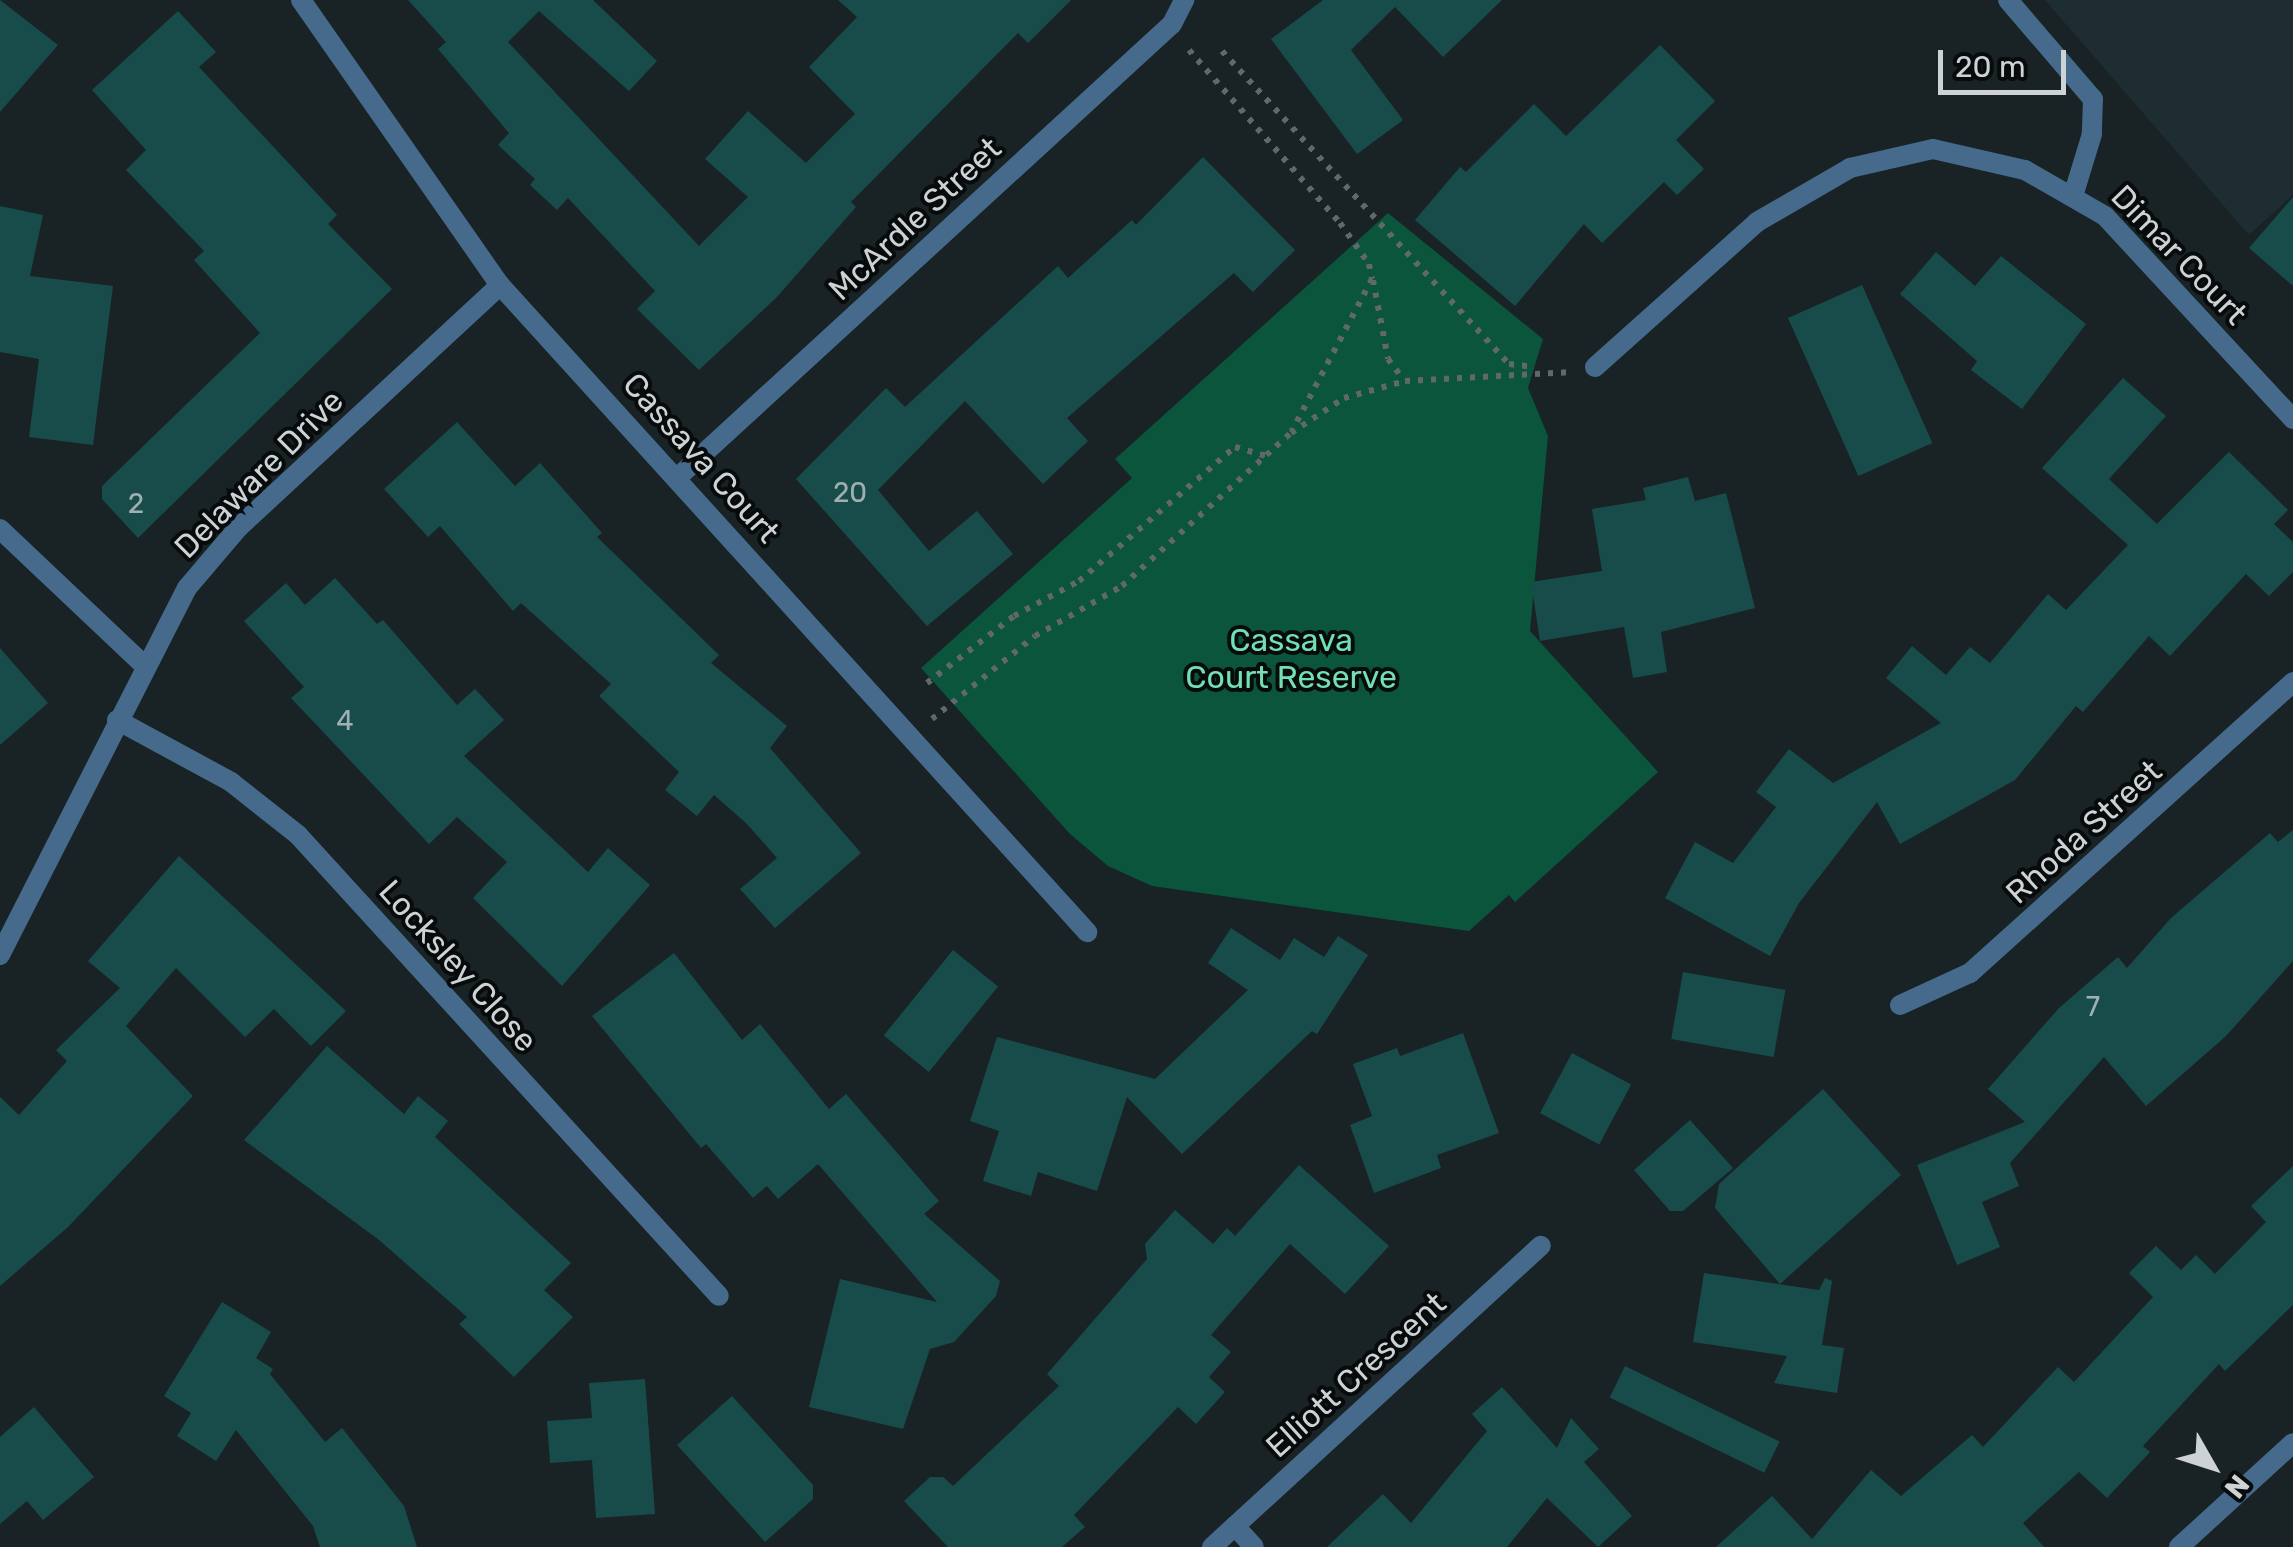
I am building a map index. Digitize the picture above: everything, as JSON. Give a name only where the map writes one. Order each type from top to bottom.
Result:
[{"type":"street","name":"Cassava Court","points":[[300,0],[500,285],[1087,932]]},
{"type":"street","name":"McArdle Street","points":[[678,477],[1172,24],[1184,0]]},
{"type":"street","points":[[2008,0],[2093,99],[2092,134],[2074,194]]},
{"type":"street","name":"Dimar Court","points":[[1595,367],[1757,222],[1850,168],[1933,149],[2024,170],[2074,194],[2105,216],[2293,418]]},
{"type":"street","name":"Delaware Drive","points":[[0,955],[144,664],[187,588],[238,528],[500,285]]},
{"type":"street","points":[[0,529],[144,664]]},
{"type":"street","name":"Rhoda Street","points":[[1900,1004],[1982,964],[2293,682]]},
{"type":"street","name":"Locksley Close","points":[[116,720],[230,782],[298,835],[719,1296]]},
{"type":"street","name":"Elliott Crescent","points":[[1212,1547],[1541,1246]]},
{"type":"street","points":[[2179,1547],[2293,1443]]},
{"type":"street","points":[[1235,1526],[1254,1547]]},
{"type":"path","points":[[1172,24],[1205,73],[1340,223],[1372,279],[1388,359],[1405,381]]},
{"type":"path","points":[[1222,50],[1509,364],[1533,366]]},
{"type":"path","points":[[1291,434],[1372,279]]},
{"type":"path","points":[[912,736],[1035,636],[1122,586],[1291,434],[1344,398],[1405,381],[1532,379],[1595,367]]},
{"type":"path","points":[[926,683],[1014,616],[1079,581],[1235,447],[1268,456]]},
{"type":"shaded area","points":[[2045,0],[2293,0],[2293,195],[2249,235]]},
{"type":"green space","name":"Cassava Court Reserve","points":[[1388,213],[1543,339],[1528,388],[1548,436],[1530,631],[1658,772],[1515,902],[1509,895],[1469,931],[1152,886],[1108,866],[1070,834],[921,668],[1132,478],[1115,459]]},
{"type":"building","points":[[0,0],[58,45],[0,112]]},
{"type":"building","points":[[408,0],[593,0],[657,61],[629,91],[539,11],[508,42],[699,246],[748,197],[705,159],[748,111],[806,163],[855,114],[809,67],[857,17],[838,0],[1071,0],[1028,43],[1018,33],[851,202],[856,207],[777,297],[699,370],[637,309],[655,291],[568,198],[557,210],[530,185],[535,179],[498,145],[509,133],[438,49],[446,42]]},
{"type":"building","points":[[1323,0],[1502,0],[1443,57],[1395,7],[1351,50],[1403,120],[1357,154],[1271,39]]},
{"type":"building","points":[[178,11],[216,52],[199,67],[337,215],[328,224],[392,289],[138,538],[102,499],[102,486],[260,333],[194,260],[204,251],[126,170],[146,150],[92,90]]},
{"type":"building","points":[[1660,45],[1715,101],[1676,140],[1704,169],[1677,195],[1664,182],[1602,243],[1584,224],[1515,306],[1415,220],[1460,167],[1466,172],[1534,104],[1566,136]]},
{"type":"building","points":[[1203,157],[1295,250],[1253,292],[1234,273],[1067,418],[1088,441],[1043,484],[965,401],[878,490],[929,551],[977,511],[1013,554],[927,626],[796,479],[886,388],[905,407],[1058,266],[1068,278],[1132,220],[1136,225]]},
{"type":"building","points":[[2293,197],[2293,286],[2249,248]]},
{"type":"building","points":[[0,206],[43,215],[30,276],[113,286],[93,445],[29,437],[39,359],[0,352]]},
{"type":"building","points":[[1936,252],[1975,286],[2001,256],[2086,324],[2022,409],[1971,370],[1977,361],[1900,294]]},
{"type":"building","points":[[1862,285],[1932,443],[1858,476],[1788,318]]},
{"type":"building","points":[[2123,378],[2166,416],[2109,479],[2157,524],[2229,452],[2288,510],[2274,524],[2293,542],[2293,572],[2269,596],[2246,574],[2170,656],[2149,636],[2083,712],[2076,706],[2015,780],[1900,844],[1877,802],[1799,903],[1770,956],[1665,898],[1695,842],[1733,863],[1776,807],[1756,792],[1789,749],[1833,783],[1941,723],[1886,678],[1912,646],[1946,675],[1970,647],[1990,663],[2048,594],[2066,610],[2128,545],[2042,468]]},
{"type":"building","points":[[457,422],[515,486],[540,463],[602,533],[597,537],[719,655],[711,663],[787,726],[770,748],[861,853],[775,928],[740,889],[777,858],[746,823],[714,795],[697,816],[665,790],[679,772],[599,696],[611,684],[521,603],[513,611],[440,526],[428,537],[384,489]]},
{"type":"building","points":[[1688,477],[1695,501],[1726,493],[1755,608],[1661,632],[1667,672],[1633,678],[1624,627],[1540,641],[1531,582],[1602,571],[1592,509],[1646,500],[1643,488]]},
{"type":"building","points":[[335,578],[377,624],[383,620],[457,705],[475,689],[504,720],[464,756],[588,872],[608,848],[650,885],[562,986],[473,898],[507,862],[457,817],[429,844],[291,698],[304,687],[244,621],[286,583],[305,605]]},
{"type":"building","points":[[0,648],[48,703],[0,745]]},
{"type":"building","points":[[2293,830],[2293,961],[2226,1036],[2146,1106],[2104,1057],[2010,1163],[2019,1186],[1982,1202],[2000,1247],[1957,1265],[1917,1165],[2025,1122],[1988,1089],[2059,1008],[2118,957],[2127,968],[2171,918],[2270,833],[2278,842]]},
{"type":"building","points":[[179,856],[346,1011],[311,1046],[274,1009],[245,1037],[176,968],[126,1026],[193,1096],[68,1227],[0,1286],[0,1097],[19,1115],[67,1061],[56,1050],[120,988],[88,961]]},
{"type":"building","points":[[1231,928],[1280,960],[1294,938],[1324,957],[1338,936],[1368,955],[1317,1034],[1312,1031],[1182,1154],[1127,1097],[1097,1191],[1038,1172],[1031,1196],[983,1181],[999,1131],[970,1121],[997,1037],[1155,1079],[1248,990],[1208,963]]},
{"type":"building","points":[[953,950],[998,987],[929,1072],[884,1035]]},
{"type":"building","points":[[674,953],[742,1040],[760,1024],[829,1109],[846,1094],[939,1201],[924,1214],[1000,1281],[996,1296],[954,1342],[930,1349],[903,1429],[809,1407],[840,1279],[937,1302],[818,1164],[778,1199],[767,1186],[753,1198],[706,1144],[701,1148],[592,1016]]},
{"type":"building","points":[[1683,972],[1785,990],[1774,1057],[1671,1039]]},
{"type":"building","points":[[1463,1033],[1499,1133],[1437,1155],[1441,1168],[1374,1193],[1350,1125],[1372,1116],[1353,1064],[1397,1048],[1400,1056]]},
{"type":"building","points":[[327,1046],[404,1114],[418,1096],[448,1121],[435,1137],[571,1263],[544,1290],[573,1317],[514,1377],[459,1324],[467,1317],[379,1240],[244,1140]]},
{"type":"building","points":[[1572,1053],[1631,1084],[1599,1144],[1540,1113]]},
{"type":"building","points":[[1823,1089],[1901,1175],[1780,1284],[1715,1208],[1719,1184]]},
{"type":"building","points":[[1690,1120],[1733,1168],[1683,1211],[1670,1211],[1634,1170]]},
{"type":"building","points":[[1299,1165],[1389,1246],[1345,1294],[1290,1244],[1211,1335],[1231,1352],[1209,1377],[1225,1392],[1196,1424],[1178,1407],[1074,1515],[1085,1527],[1062,1547],[948,1547],[904,1501],[930,1477],[943,1477],[953,1486],[1059,1386],[1047,1374],[1147,1259],[1145,1244],[1175,1210],[1213,1244],[1227,1228],[1235,1236]]},
{"type":"building","points":[[2293,1166],[2293,1305],[2225,1371],[2219,1364],[2143,1446],[2150,1452],[2107,1498],[2079,1472],[2023,1523],[2044,1547],[1716,1547],[1772,1496],[1812,1539],[1871,1470],[1901,1496],[1972,1435],[1983,1447],[2058,1367],[2074,1382],[2153,1297],[2129,1273],[2156,1246],[2181,1270],[2196,1255],[2215,1274],[2266,1222],[2251,1206]]},
{"type":"building","points":[[1704,1273],[1819,1290],[1825,1278],[1832,1281],[1822,1345],[1844,1348],[1837,1393],[1774,1383],[1787,1356],[1693,1342]]},
{"type":"building","points":[[222,1302],[271,1332],[256,1358],[273,1369],[270,1374],[325,1442],[342,1428],[404,1506],[417,1547],[320,1547],[313,1526],[236,1430],[216,1461],[177,1436],[191,1413],[164,1396]]},
{"type":"building","points":[[1625,1366],[1780,1441],[1764,1473],[1610,1397]]},
{"type":"building","points":[[645,1379],[655,1514],[596,1518],[592,1460],[550,1463],[547,1421],[592,1418],[589,1383]]},
{"type":"building","points":[[1502,1387],[1557,1448],[1571,1418],[1599,1449],[1584,1462],[1632,1516],[1598,1547],[1547,1498],[1507,1547],[1327,1547],[1383,1494],[1411,1523],[1487,1431],[1472,1414]]},
{"type":"building","points":[[732,1396],[813,1485],[813,1499],[765,1542],[677,1445]]},
{"type":"building","points":[[34,1407],[94,1477],[43,1520],[27,1501],[0,1524],[0,1437]]}]
